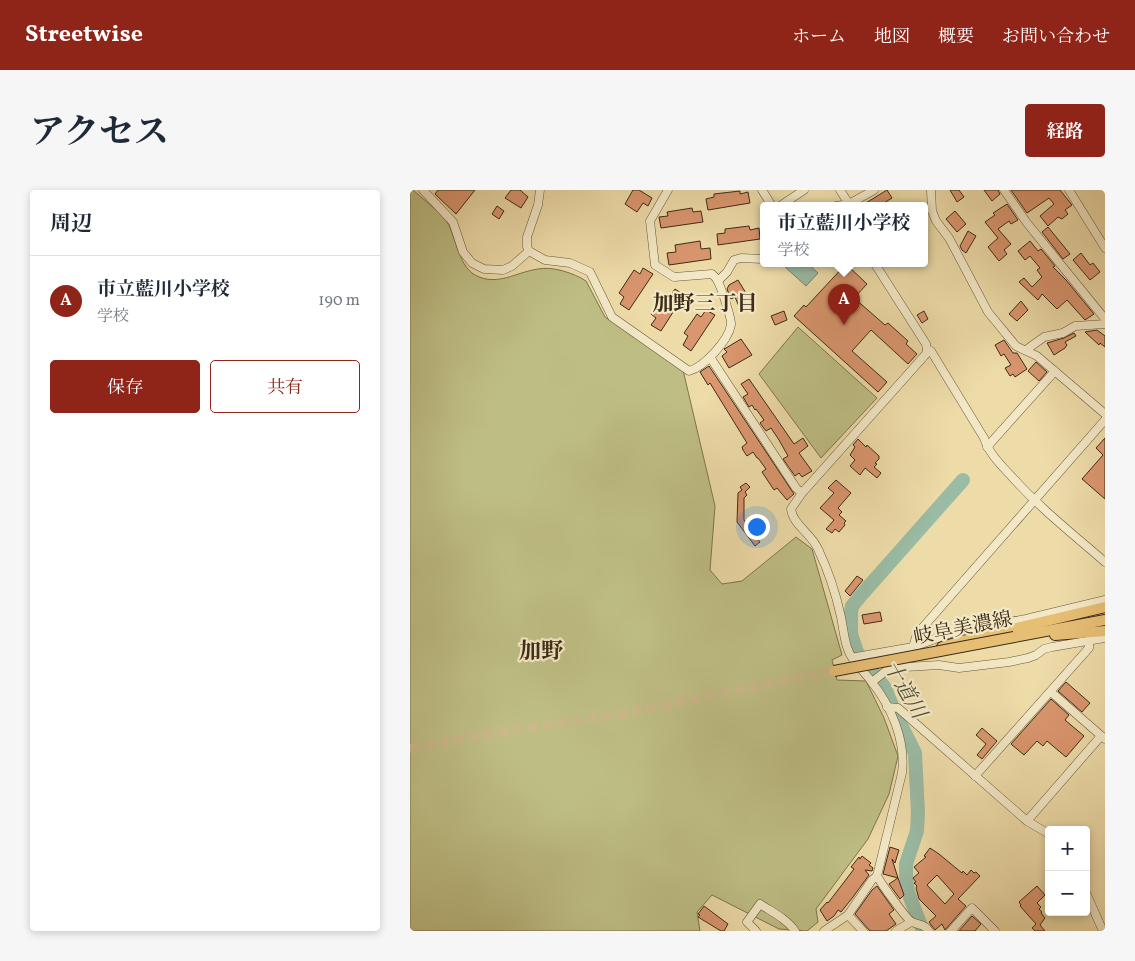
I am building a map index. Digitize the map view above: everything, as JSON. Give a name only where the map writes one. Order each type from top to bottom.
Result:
[{"type":"main road","points":[[922,654],[962,641],[1105,607]]},
{"type":"main road","name":"岐阜美濃線","points":[[831,671],[1105,620]]},
{"type":"main road","points":[[1014,637],[1105,631]]},
{"type":"street","points":[[423,190],[453,222],[464,252],[472,263],[484,269],[503,270],[512,266],[529,251]]},
{"type":"street","points":[[540,190],[538,205],[527,237],[529,251],[545,260],[570,263],[590,272],[612,317],[689,371],[696,369],[710,357],[727,335],[731,324],[718,281],[712,274],[674,277],[655,265],[650,221],[668,190]]},
{"type":"street","points":[[762,190],[770,202]]},
{"type":"street","points":[[786,202],[804,190]]},
{"type":"street","points":[[840,190],[848,202]]},
{"type":"street","points":[[853,202],[874,190]]},
{"type":"street","points":[[931,190],[932,211],[936,221],[950,238],[988,312],[1016,346],[1037,356],[1105,414]]},
{"type":"street","points":[[1004,190],[1027,223],[1105,318]]},
{"type":"street","points":[[1069,190],[1105,248]]},
{"type":"street","points":[[718,281],[727,272],[734,260],[741,258],[760,259]]},
{"type":"street","points":[[824,931],[848,915],[872,880],[877,876],[904,758],[898,731],[890,708],[875,680],[853,660],[847,648],[840,616],[823,560],[814,539],[792,516],[791,509],[802,493],[926,354],[926,344],[877,267]]},
{"type":"street","points":[[1026,350],[1044,337],[1064,333],[1075,326],[1105,324]]},
{"type":"street","points":[[927,350],[931,350],[984,438],[987,447],[999,463],[1034,500],[1105,562]]},
{"type":"street","points":[[710,357],[796,488],[802,493]]},
{"type":"street","points":[[987,447],[1055,371]]},
{"type":"street","points":[[875,680],[910,647],[917,634],[1105,420]]},
{"type":"street","points":[[853,660],[856,657],[910,647],[954,632],[1026,619],[1105,600]]},
{"type":"street","points":[[889,668],[940,664],[959,668],[1010,662],[1028,658],[1044,649],[1105,638]]},
{"type":"street","points":[[975,776],[1089,648],[1089,642]]},
{"type":"street","points":[[1026,821],[1103,738],[1051,692]]},
{"type":"street","points":[[890,708],[898,708],[1026,821],[1045,832]]},
{"type":"street","points":[[877,876],[881,884],[914,922],[928,929]]},
{"type":"street","points":[[1090,902],[1103,931]]},
{"type":"street","points":[[756,931],[747,922],[760,904],[791,925],[795,931]]},
{"type":"street","points":[[951,931],[972,908],[994,931]]},
{"type":"street","points":[[848,915],[863,931]]},
{"type":"street","points":[[896,931],[914,922]]},
{"type":"green space","points":[[410,190],[413,190],[444,218],[464,264],[475,275],[491,280],[544,268],[556,269],[575,275],[586,281],[605,317],[683,370],[715,506],[710,570],[722,584],[742,581],[796,537],[812,549],[842,655],[832,660],[837,680],[866,681],[884,718],[898,756],[889,794],[868,839],[816,909],[818,922],[807,931],[779,929],[712,895],[697,912],[700,931],[410,931]]},
{"type":"green space","points":[[798,327],[877,398],[821,458],[759,374]]},
{"type":"shaded area","points":[[785,267],[811,267],[818,273],[806,286]]},
{"type":"building","points":[[438,190],[475,190],[456,214],[435,194]]},
{"type":"building","points":[[511,190],[520,190],[528,197],[521,208],[505,198]]},
{"type":"building","points":[[633,190],[639,190],[652,198],[648,206],[643,203],[637,212],[625,204]]},
{"type":"building","points":[[887,190],[892,198],[886,202],[868,202]]},
{"type":"building","points":[[950,190],[959,190],[964,197],[957,202]]},
{"type":"building","points":[[984,190],[998,190],[1000,194],[992,201]]},
{"type":"building","points":[[1011,190],[1060,190],[1072,205],[1065,210],[1068,214],[1062,219],[1058,217],[1048,226],[1040,216],[1054,204],[1049,198],[1027,213]]},
{"type":"building","points":[[740,191],[740,194],[748,192],[750,203],[708,210],[706,199],[714,197],[714,194]]},
{"type":"building","points":[[1007,204],[1018,220],[1011,224],[1009,221],[998,229],[1011,244],[1004,250],[1007,254],[999,261],[988,247],[998,238],[985,222],[995,215],[993,213]]},
{"type":"building","points":[[497,206],[504,211],[499,219],[492,214]]},
{"type":"building","points":[[692,208],[693,212],[701,211],[703,222],[661,228],[659,217],[668,216],[667,212]]},
{"type":"building","points":[[955,211],[966,224],[957,232],[946,219]]},
{"type":"building","points":[[749,226],[750,230],[759,228],[760,239],[718,245],[717,234],[725,233],[725,229]]},
{"type":"building","points":[[1048,227],[1070,254],[1063,259],[1042,232]]},
{"type":"building","points":[[968,231],[976,236],[966,253],[960,246]]},
{"type":"building","points":[[700,241],[701,249],[710,248],[711,259],[669,265],[667,253],[676,252],[675,245]]},
{"type":"building","points":[[1030,241],[1038,251],[1041,249],[1055,266],[1053,267],[1094,314],[1085,320],[1067,300],[1057,309],[1042,294],[1038,300],[1019,282],[1024,278],[1032,287],[1042,277],[1037,270],[1040,268],[1030,256],[1025,260],[1018,251]]},
{"type":"building","points":[[1081,253],[1090,265],[1093,263],[1100,272],[1090,280],[1073,260]]},
{"type":"building","points":[[843,267],[849,267],[867,284],[854,298],[885,325],[888,323],[908,341],[906,344],[917,354],[908,364],[871,330],[852,351],[887,382],[878,392],[794,316],[804,305],[806,307]]},
{"type":"building","points":[[643,268],[653,274],[629,310],[620,304],[624,297],[619,293],[634,270],[640,274]]},
{"type":"building","points":[[738,280],[752,303],[740,309],[735,297],[731,299],[727,289],[729,285]]},
{"type":"building","points":[[675,289],[684,295],[661,331],[651,325],[656,318],[651,314],[665,293],[670,296]]},
{"type":"building","points":[[1021,301],[1028,310],[1017,321],[1009,314]]},
{"type":"building","points":[[706,310],[715,315],[691,351],[683,345],[688,336],[684,333],[697,314],[701,317]]},
{"type":"building","points":[[784,311],[787,320],[775,325],[771,316]]},
{"type":"building","points":[[924,311],[928,319],[922,323],[917,315]]},
{"type":"building","points":[[1097,330],[1105,336],[1105,347],[1100,343],[1099,345],[1085,332]]},
{"type":"building","points":[[1074,333],[1076,336],[1065,342],[1067,345],[1065,348],[1054,355],[1047,343]]},
{"type":"building","points":[[741,339],[752,355],[729,368],[722,356],[727,352],[724,349]]},
{"type":"building","points":[[1004,340],[1013,353],[1017,353],[1027,369],[1015,377],[1013,374],[1010,376],[1005,368],[1011,365],[1004,354],[1001,356],[995,345]]},
{"type":"building","points":[[1036,362],[1047,372],[1039,381],[1028,371]]},
{"type":"building","points":[[709,366],[794,494],[787,500],[777,488],[774,490],[762,472],[766,469],[753,452],[747,456],[743,450],[742,447],[747,443],[710,383],[708,385],[700,372]]},
{"type":"building","points":[[749,379],[794,444],[803,438],[808,446],[799,453],[812,471],[802,477],[799,473],[795,476],[783,459],[788,456],[779,440],[771,428],[766,431],[760,423],[764,420],[752,405],[749,407],[743,397],[748,394],[741,384]]},
{"type":"building","points":[[1105,438],[1105,499],[1082,479],[1103,455],[1096,448]]},
{"type":"building","points":[[858,439],[879,456],[874,467],[881,473],[877,478],[865,468],[860,475],[850,466],[855,460],[850,455],[855,447],[853,445]]},
{"type":"building","points":[[836,480],[851,493],[838,508],[842,512],[839,515],[846,521],[845,525],[839,532],[835,529],[832,533],[826,529],[834,520],[820,508],[834,493],[828,488]]},
{"type":"building","points":[[746,483],[750,487],[745,492],[747,495],[744,498],[744,520],[760,542],[755,546],[737,522],[738,493],[742,490],[740,487]]},
{"type":"building","points":[[857,576],[863,580],[850,596],[845,591]]},
{"type":"building","points":[[880,612],[882,621],[864,624],[862,615]]},
{"type":"building","points":[[1066,682],[1090,703],[1082,712],[1058,691]]},
{"type":"building","points":[[1051,699],[1069,715],[1065,720],[1084,736],[1066,757],[1047,741],[1043,746],[1037,741],[1024,755],[1011,744]]},
{"type":"building","points":[[982,728],[997,741],[982,759],[977,755],[986,744],[976,735]]},
{"type":"building","points":[[890,847],[899,850],[895,863],[892,859],[898,878],[883,874]]},
{"type":"building","points":[[930,848],[962,873],[963,871],[967,875],[971,870],[980,876],[958,899],[966,906],[945,930],[942,924],[935,930],[929,922],[936,916],[919,899],[917,886],[914,883],[916,882],[913,878],[919,873],[914,867],[926,857],[924,856]],"holes":[[[937,875],[954,894],[945,904],[927,885]]]},
{"type":"building","points":[[862,856],[871,863],[869,865],[873,868],[872,871],[865,870],[869,875],[853,897],[841,912],[838,910],[827,921],[820,910],[828,903],[854,869],[851,867]]},
{"type":"building","points":[[898,878],[904,895],[900,899],[889,884]]},
{"type":"building","points":[[877,886],[894,910],[889,914],[896,924],[886,931],[870,931],[855,914]]},
{"type":"building","points":[[1037,886],[1045,895],[1037,903],[1041,907],[1039,909],[1045,918],[1040,925],[1045,931],[1035,931],[1032,928],[1036,924],[1020,906],[1019,902]]},
{"type":"building","points":[[704,906],[728,924],[724,931],[698,917]]},
{"type":"building","points":[[972,916],[981,924],[975,931],[959,931]]},
{"type":"waterway","name":"十道川","points":[[923,931],[908,892],[906,876],[906,864],[917,831],[915,753],[885,688],[857,652],[851,634],[851,613],[852,606],[862,594],[963,480]]},
{"type":"tunnel","points":[[410,749],[477,736],[627,713],[828,672]]},
{"type":"place","name":"市立藍川小学校","points":[[844,325]]},
{"type":"district","name":"加野三丁目","points":[[705,304]]},
{"type":"district","name":"加野","points":[[541,652]]}]
